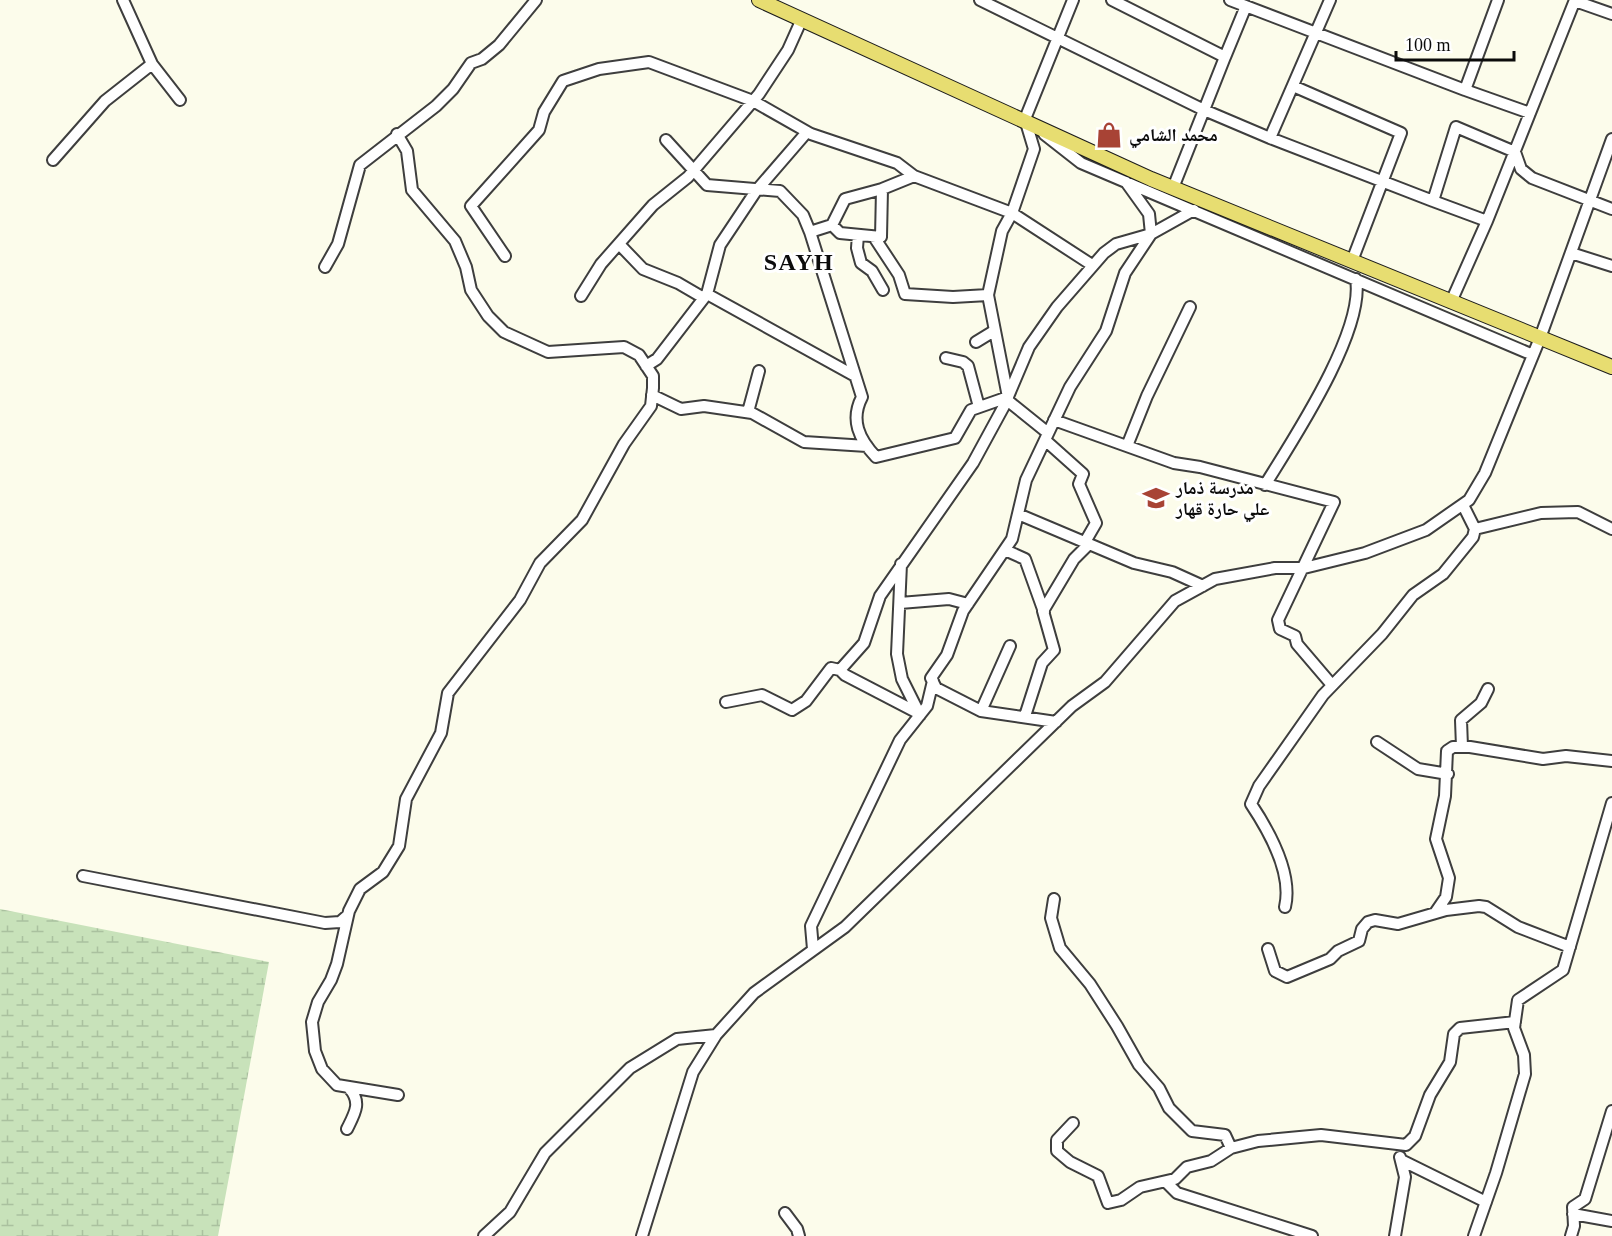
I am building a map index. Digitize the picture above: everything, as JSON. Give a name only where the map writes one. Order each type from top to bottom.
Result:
[{"type":"main road","points":[[759,0],[1173,188],[1612,367]]},
{"type":"street","points":[[123,0],[152,64],[180,100]]},
{"type":"street","points":[[325,267],[338,244],[360,165],[444,97],[471,63],[483,58],[499,45],[536,0]]},
{"type":"street","points":[[980,0],[1204,110],[1270,138],[1488,221]]},
{"type":"street","points":[[1044,612],[1074,559],[1087,543],[1096,523],[1079,484],[1083,474],[1008,399],[988,294],[1002,231],[1012,213],[1034,149],[1025,119],[1073,0]]},
{"type":"street","points":[[1112,0],[1225,57]]},
{"type":"street","points":[[1230,0],[1253,5],[1316,33],[1530,113]]},
{"type":"street","points":[[1270,138],[1330,0]]},
{"type":"street","points":[[1465,90],[1498,0]]},
{"type":"street","points":[[1451,302],[1488,221],[1575,0],[1612,14]]},
{"type":"street","points":[[1173,188],[1225,57],[1253,5]]},
{"type":"street","points":[[581,296],[601,264],[653,204],[694,170],[753,101],[788,50],[801,21]]},
{"type":"street","points":[[505,256],[471,206],[539,130],[544,112],[563,81],[599,69],[649,62],[753,101],[807,132],[897,163],[914,176],[1012,213],[1092,265]]},
{"type":"street","points":[[52,160],[105,101],[152,64]]},
{"type":"street","points":[[1293,86],[1401,133],[1352,261]]},
{"type":"street","points":[[1025,119],[1080,163],[1533,355]]},
{"type":"street","points":[[1433,201],[1456,127],[1515,152],[1521,169],[1532,178],[1612,209]]},
{"type":"street","points":[[646,366],[657,358],[704,296],[720,244],[756,191],[807,132]]},
{"type":"street","points":[[397,134],[407,151],[412,190],[455,241],[466,267],[471,290],[488,316],[504,332],[548,352],[624,347],[639,355],[653,376],[651,406],[624,444],[582,520],[540,564],[520,600],[448,693],[441,733],[406,799],[399,846],[382,872],[360,889],[348,915],[332,980],[318,1002],[312,1022],[315,1051],[322,1069],[337,1085],[398,1095]]},
{"type":"street","points":[[666,140],[706,184],[756,191],[780,191],[802,215],[810,232],[862,398],[856,409],[857,429],[867,447],[876,457],[955,438],[971,410],[1008,399]]},
{"type":"street","points":[[642,1236],[693,1072],[716,1035],[754,993],[844,927],[1072,706],[1106,682],[1175,601],[1215,579],[1275,568],[1304,568],[1365,553],[1426,530],[1470,500],[1485,473],[1540,338],[1612,142]]},
{"type":"street","points":[[810,232],[832,225],[845,199],[882,189],[914,176]]},
{"type":"street","points":[[1056,722],[981,711],[936,688],[931,678],[947,655],[968,604],[1012,539],[1026,480],[1070,387],[1106,331],[1125,273],[1151,234],[1149,214],[1126,182]]},
{"type":"street","points":[[832,225],[840,233],[882,237],[882,189]]},
{"type":"street","points":[[840,670],[864,643],[880,596],[901,563],[973,463],[1008,399],[1029,347],[1071,288],[1116,244],[1151,234],[1194,210]]},
{"type":"street","points":[[858,235],[857,248],[861,263],[872,271],[883,290]]},
{"type":"street","points":[[874,237],[899,275],[905,294],[953,297],[988,294]]},
{"type":"street","points":[[619,244],[643,269],[704,296],[855,376]]},
{"type":"street","points":[[1571,253],[1612,266]]},
{"type":"street","points":[[1265,484],[1316,403],[1340,350],[1359,295],[1356,279]]},
{"type":"street","points":[[1128,446],[1147,396],[1190,307]]},
{"type":"street","points":[[976,342],[994,331]]},
{"type":"street","points":[[946,358],[963,362],[968,366],[979,407]]},
{"type":"street","points":[[748,412],[759,371]]},
{"type":"street","points":[[652,395],[681,409],[704,406],[748,412],[804,442],[867,447]]},
{"type":"street","points":[[1054,420],[1174,463],[1334,502],[1278,620],[1280,628],[1295,636],[1297,645],[1332,685]]},
{"type":"street","points":[[1285,907],[1288,896],[1277,852],[1265,824],[1251,804],[1259,786],[1332,685],[1382,634],[1413,595],[1443,574],[1473,537],[1475,529],[1463,505]]},
{"type":"street","points":[[1475,529],[1541,513],[1578,512],[1612,529]]},
{"type":"street","points":[[1018,514],[1134,563],[1172,572],[1203,586]]},
{"type":"street","points":[[1005,550],[1025,559],[1044,612],[1054,650],[1042,663],[1025,716]]},
{"type":"street","points":[[901,563],[898,662],[902,679],[920,715]]},
{"type":"street","points":[[900,603],[949,598],[968,604]]},
{"type":"street","points":[[981,711],[994,677],[1010,646]]},
{"type":"street","points":[[726,702],[762,695],[792,710],[806,701],[831,668],[840,670],[845,675],[920,715]]},
{"type":"street","points":[[813,950],[811,926],[900,740],[927,706],[933,681]]},
{"type":"street","points":[[1462,747],[1461,720],[1481,703],[1488,689]]},
{"type":"street","points":[[1377,742],[1418,769],[1448,774]]},
{"type":"street","points":[[1435,913],[1446,897],[1449,878],[1436,839],[1448,774],[1447,751],[1462,747],[1543,759],[1566,756],[1612,761]]},
{"type":"street","points":[[1474,1236],[1525,1074],[1524,1055],[1514,1028],[1518,1000],[1563,970],[1612,803]]},
{"type":"street","points":[[83,876],[326,923],[340,922],[348,915]]},
{"type":"street","points":[[1054,899],[1051,918],[1060,948],[1095,993],[1139,1065],[1159,1088],[1169,1108],[1184,1126],[1192,1131],[1225,1135],[1231,1148]]},
{"type":"street","points":[[1268,948],[1275,971],[1287,977],[1330,959],[1338,951],[1359,941],[1362,929],[1368,922],[1379,919],[1398,924],[1468,906],[1486,907],[1507,922],[1570,947]]},
{"type":"street","points":[[1073,1123],[1057,1140],[1056,1148],[1070,1162],[1098,1176],[1108,1203],[1121,1200],[1140,1187],[1180,1177],[1191,1165],[1211,1161],[1231,1148],[1258,1141],[1321,1135],[1363,1138],[1398,1145],[1406,1144],[1415,1136],[1430,1095],[1450,1062],[1451,1038],[1457,1030],[1515,1023]]},
{"type":"street","points":[[484,1236],[510,1212],[544,1153],[630,1068],[677,1039],[716,1035]]},
{"type":"street","points":[[347,1129],[358,1105],[356,1095],[349,1088]]},
{"type":"street","points":[[1571,1236],[1573,1208],[1585,1199],[1612,1112]]},
{"type":"street","points":[[1395,1236],[1400,1219],[1400,1191],[1405,1177],[1398,1145]]},
{"type":"street","points":[[1401,1160],[1486,1202]]},
{"type":"street","points":[[1166,1182],[1177,1193],[1304,1235]]},
{"type":"street","points":[[785,1213],[797,1229],[799,1236]]},
{"type":"street","points":[[1573,1214],[1612,1221]]},
{"type":"green space","points":[[0,909],[269,962],[218,1236],[0,1236]]},
{"type":"place","name":"محمد الشامي","points":[[1109,135]]},
{"type":"place","name":"مدرسة ذمار علي حارة قهار","points":[[1156,498]]},
{"type":"district","name":"SAYH","points":[[799,262]]}]
